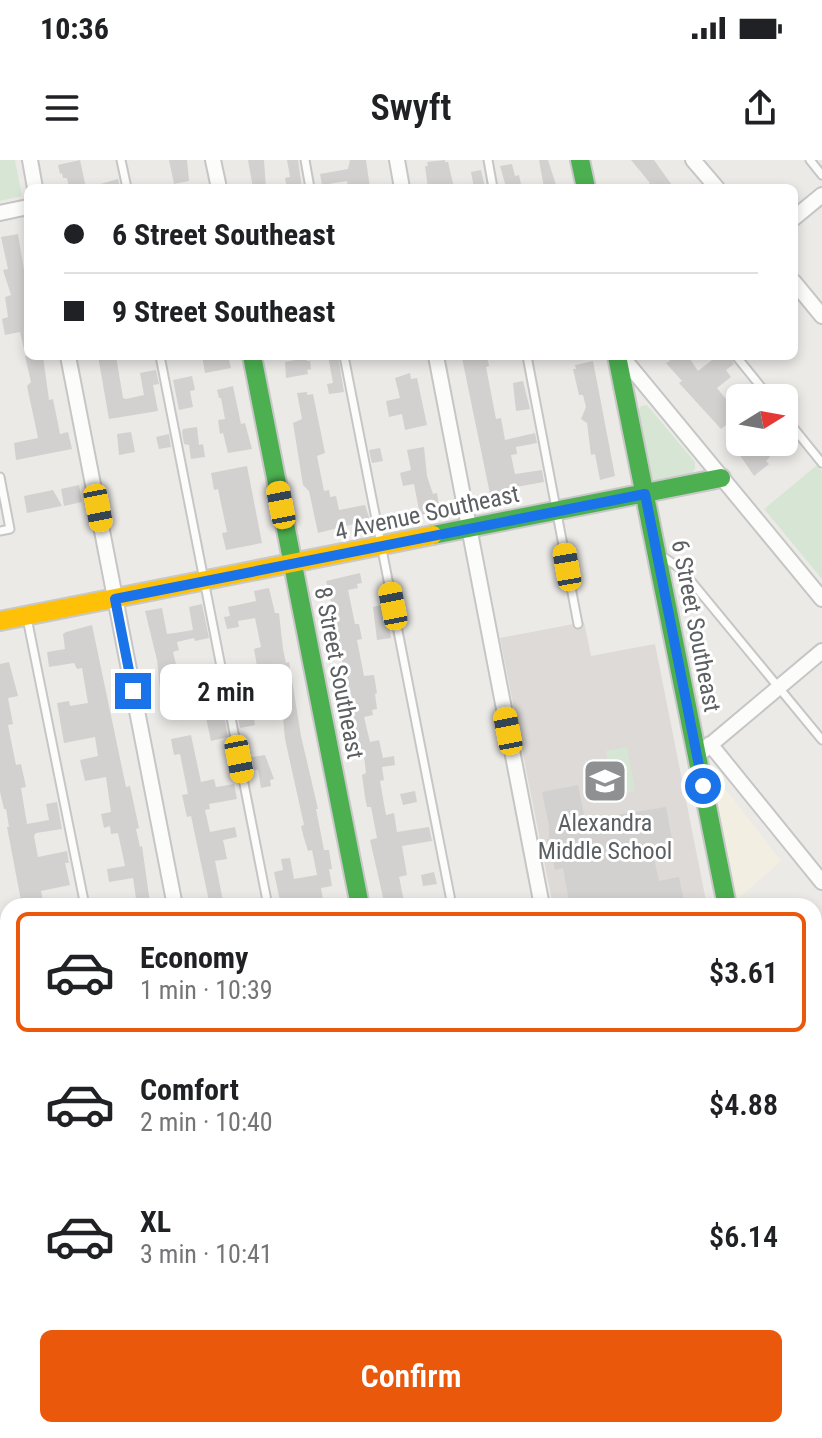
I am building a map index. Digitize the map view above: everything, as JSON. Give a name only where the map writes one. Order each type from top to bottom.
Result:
[{"type":"street","points":[[30,160],[34,184]]},
{"type":"street","points":[[213,160],[218,184]]},
{"type":"street","points":[[397,160],[401,184]]},
{"type":"street","points":[[580,160],[585,184]]},
{"type":"street","points":[[693,160],[714,184]]},
{"type":"street","points":[[798,215],[822,195]]},
{"type":"street","points":[[0,213],[24,208]]},
{"type":"street","points":[[798,287],[822,316]]},
{"type":"street","points":[[69,360],[173,898]]},
{"type":"street","name":"8 Street Southeast","points":[[253,360],[358,898]]},
{"type":"street","points":[[437,360],[540,898]]},
{"type":"street","name":"6 Street Southeast","points":[[621,360],[657,558],[704,750],[726,898]]},
{"type":"street","points":[[623,360],[822,599]]},
{"type":"street","name":"4 Avenue Southeast","points":[[0,621],[721,478]]},
{"type":"street","points":[[822,651],[704,750],[822,882]]},
{"type":"lane","points":[[121,160],[126,184]]},
{"type":"lane","points":[[305,160],[309,184]]},
{"type":"lane","points":[[488,160],[492,184]]},
{"type":"lane","points":[[810,160],[822,175]]},
{"type":"lane","points":[[161,360],[266,898]]},
{"type":"lane","points":[[345,360],[450,898]]},
{"type":"lane","points":[[528,360],[578,624]]},
{"type":"lane","points":[[739,360],[759,384]]},
{"type":"lane","points":[[798,433],[822,463]]},
{"type":"lane","points":[[0,477],[10,529],[0,531]]},
{"type":"lane","points":[[657,558],[665,558],[681,569],[822,740]]},
{"type":"lane","points":[[26,616],[83,898]]},
{"type":"shaded area","name":"Alexandra Middle School","points":[[584,622],[591,656],[655,644],[705,898],[551,898],[500,638]]},
{"type":"shaded area","points":[[726,790],[781,861],[739,898],[737,898],[715,792]]},
{"type":"green space","points":[[0,160],[15,160],[22,196],[0,201]]},
{"type":"green space","points":[[647,405],[695,462],[695,470],[691,474],[656,481],[652,479],[638,411],[641,406]]},
{"type":"green space","points":[[817,465],[822,471],[822,579],[764,509]]},
{"type":"green space","points":[[627,747],[635,791],[614,794],[606,751]]},
{"type":"building","points":[[80,160],[85,184],[68,184],[67,178],[60,174],[58,165]]},
{"type":"building","points":[[169,160],[187,160],[189,181],[174,184]]},
{"type":"building","points":[[248,160],[264,160],[266,184],[252,184]]},
{"type":"building","points":[[287,160],[298,160],[301,184],[286,184],[285,178],[290,177]]},
{"type":"building","points":[[350,160],[366,160],[369,184],[347,184],[347,181],[322,184],[320,174],[348,169]]},
{"type":"building","points":[[539,160],[548,160],[556,184],[543,184]]},
{"type":"building","points":[[631,160],[654,160],[671,184],[650,183]]},
{"type":"building","points":[[427,162],[448,162],[453,184],[427,184]]},
{"type":"building","points":[[512,164],[521,184],[505,184],[500,166]]},
{"type":"building","points":[[481,170],[484,184],[473,184],[471,172]]},
{"type":"building","points":[[118,179],[119,184],[100,184]]},
{"type":"building","points":[[18,234],[24,270],[24,349],[20,332],[5,335],[2,319],[8,317],[5,297],[11,295],[3,270],[8,269],[1,237]]},
{"type":"building","points":[[26,360],[44,360],[49,400],[53,399],[60,434],[68,432],[72,449],[16,460],[14,443],[38,438],[27,386],[31,382]]},
{"type":"building","points":[[99,360],[117,360],[123,398],[126,399],[144,395],[140,373],[156,370],[159,384],[153,385],[158,411],[109,419]]},
{"type":"building","points":[[203,360],[229,360],[231,368],[205,373]]},
{"type":"building","points":[[307,360],[310,361],[311,369],[307,370],[308,374],[286,378],[285,362]]},
{"type":"building","points":[[329,360],[339,360],[344,392],[329,394],[327,384],[333,383]]},
{"type":"building","points":[[462,360],[488,360],[489,366],[486,367],[496,419],[501,418],[505,440],[535,433],[537,443],[516,447],[517,454],[511,455],[515,474],[542,470],[544,482],[510,488],[512,496],[491,499]]},
{"type":"building","points":[[669,360],[691,360],[698,371],[712,360],[732,360],[734,364],[726,370],[731,377],[717,388],[726,399],[726,425],[721,429],[679,383],[682,381],[666,363]]},
{"type":"building","points":[[593,361],[615,476],[600,480],[595,454],[591,455],[587,423],[581,419],[586,407],[583,395],[579,395],[573,369],[576,369],[575,365]]},
{"type":"building","points":[[410,373],[411,379],[417,378],[427,425],[405,430],[402,414],[389,417],[386,401],[400,398],[395,378]]},
{"type":"building","points":[[192,376],[195,390],[190,391],[193,407],[179,410],[173,380]]},
{"type":"building","points":[[523,381],[530,409],[516,411],[513,383]]},
{"type":"building","points":[[233,386],[241,424],[245,423],[252,449],[228,453],[223,433],[220,434],[218,420],[225,419],[217,390]]},
{"type":"building","points":[[307,392],[307,395],[313,394],[325,453],[317,456],[324,491],[329,490],[330,497],[336,496],[339,510],[365,505],[370,520],[318,533],[309,491],[303,485],[293,423],[302,419],[297,393]]},
{"type":"building","points":[[197,427],[199,445],[203,444],[205,457],[191,459],[189,445],[184,444],[182,432],[183,429]]},
{"type":"building","points":[[131,432],[135,452],[119,455],[117,434]]},
{"type":"building","points":[[169,434],[171,447],[159,449],[156,437]]},
{"type":"building","points":[[424,447],[427,476],[433,494],[437,493],[440,511],[420,515],[414,484],[403,486],[400,473],[411,470],[407,450]]},
{"type":"building","points":[[380,448],[383,461],[372,463],[369,450]]},
{"type":"building","points":[[740,456],[769,456],[766,461],[769,464],[754,476]]},
{"type":"building","points":[[247,466],[262,543],[226,550],[222,533],[227,532],[218,489],[214,490],[211,473]]},
{"type":"building","points":[[79,485],[82,502],[64,506],[61,489]]},
{"type":"building","points":[[53,490],[62,506],[27,513],[24,496]]},
{"type":"building","points":[[360,573],[362,583],[357,584],[358,588],[348,590],[355,624],[359,624],[362,639],[357,640],[364,676],[374,675],[377,693],[377,709],[372,710],[373,715],[364,717],[370,742],[379,740],[383,758],[394,756],[395,765],[382,767],[384,780],[380,781],[386,815],[394,813],[397,832],[429,827],[432,841],[402,846],[407,875],[399,877],[403,898],[383,898],[370,840],[377,838],[371,807],[367,807],[365,797],[362,775],[366,773],[364,756],[354,758],[349,727],[353,725],[342,661],[328,607],[331,602],[326,581]]},
{"type":"building","points":[[269,588],[275,613],[279,613],[283,649],[286,663],[289,662],[324,850],[329,850],[332,869],[329,869],[332,886],[321,888],[323,898],[279,898],[274,872],[283,870],[281,859],[290,858],[294,879],[317,875],[312,850],[308,851],[301,826],[304,825],[285,739],[282,699],[279,700],[274,682],[254,686],[260,717],[254,718],[255,725],[240,728],[234,676],[258,672],[254,649],[261,647],[255,618],[238,621],[239,627],[227,629],[224,617],[230,616],[228,607],[256,601],[254,591]]},
{"type":"building","points":[[202,604],[209,638],[177,642],[179,650],[173,652],[178,673],[175,674],[185,716],[167,719],[145,611],[162,608],[167,634],[193,630],[189,607]]},
{"type":"building","points":[[385,604],[391,638],[377,640],[373,607]]},
{"type":"building","points":[[92,625],[126,787],[130,786],[139,828],[136,829],[142,846],[149,898],[136,898],[133,878],[109,882],[107,869],[125,866],[118,833],[111,834],[110,826],[104,828],[101,814],[111,812],[106,777],[85,781],[80,760],[98,756],[95,737],[64,743],[57,703],[69,701],[70,706],[88,703],[82,668],[77,669],[74,663],[49,667],[47,652],[65,649],[63,634]]},
{"type":"building","points":[[9,662],[18,696],[8,698],[13,724],[8,725],[16,765],[21,764],[26,787],[21,788],[27,824],[49,820],[46,804],[57,802],[62,829],[36,833],[38,857],[67,851],[69,863],[65,863],[70,885],[41,891],[42,898],[20,898],[6,809],[0,792],[0,664]]},
{"type":"building","points":[[223,709],[228,737],[211,741],[205,713]]},
{"type":"building","points":[[191,735],[201,782],[214,779],[216,787],[234,784],[237,799],[209,804],[210,809],[205,810],[210,832],[235,827],[237,837],[223,840],[227,859],[215,861],[222,898],[208,898],[191,816],[187,817],[182,795],[188,794],[180,754],[174,755],[171,739]]},
{"type":"building","points":[[265,755],[274,779],[270,780],[271,786],[261,788],[252,757]]},
{"type":"building","points":[[578,785],[585,820],[666,807],[674,850],[653,854],[659,881],[679,877],[683,898],[569,898],[563,868],[555,870],[550,856],[547,839],[549,826],[542,792]]},
{"type":"building","points":[[415,791],[417,802],[403,805],[400,794]]},
{"type":"building","points":[[434,872],[437,884],[423,886],[421,875]]},
{"type":"traffic: fast","points":[[580,160],[585,184]]},
{"type":"traffic: fast","points":[[253,360],[358,898]]},
{"type":"traffic: fast","points":[[618,360],[725,898]]},
{"type":"traffic: fast","points":[[433,535],[721,478]]},
{"type":"traffic: slow","points":[[0,621],[433,535]]},
{"type":"place","name":"Alexandra Middle School","points":[[605,781]]},
{"type":"route","points":[[133,691],[115,599],[645,494],[703,786]]}]
